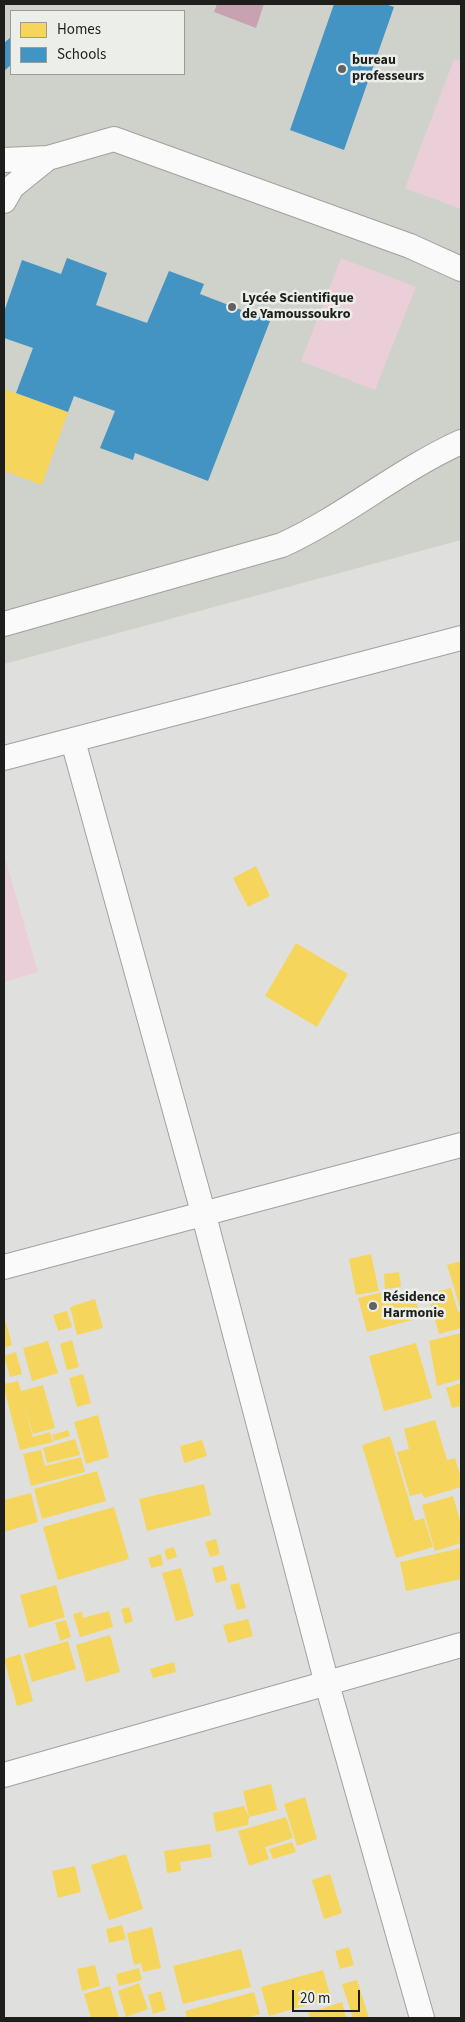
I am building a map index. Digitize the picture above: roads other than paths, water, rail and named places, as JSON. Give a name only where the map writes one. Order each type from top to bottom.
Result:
[{"type":"street","points":[[4,160],[48,158],[114,139],[410,246],[461,269]]},
{"type":"street","points":[[4,202],[12,187],[48,158]]},
{"type":"street","points":[[4,624],[282,545],[309,532],[414,467],[461,442]]},
{"type":"street","points":[[4,758],[461,638]]},
{"type":"street","points":[[73,741],[203,1212],[327,1684],[422,2018]]},
{"type":"street","points":[[4,1267],[203,1212],[461,1145]]},
{"type":"street","points":[[4,1775],[461,1645]]},
{"type":"place","name":"bureau professeurs","points":[[342,69]]},
{"type":"place","name":"Lycée Scientifique de Yamoussoukro","points":[[232,307]]},
{"type":"place","name":"Résidence Harmonie","points":[[373,1306]]}]
